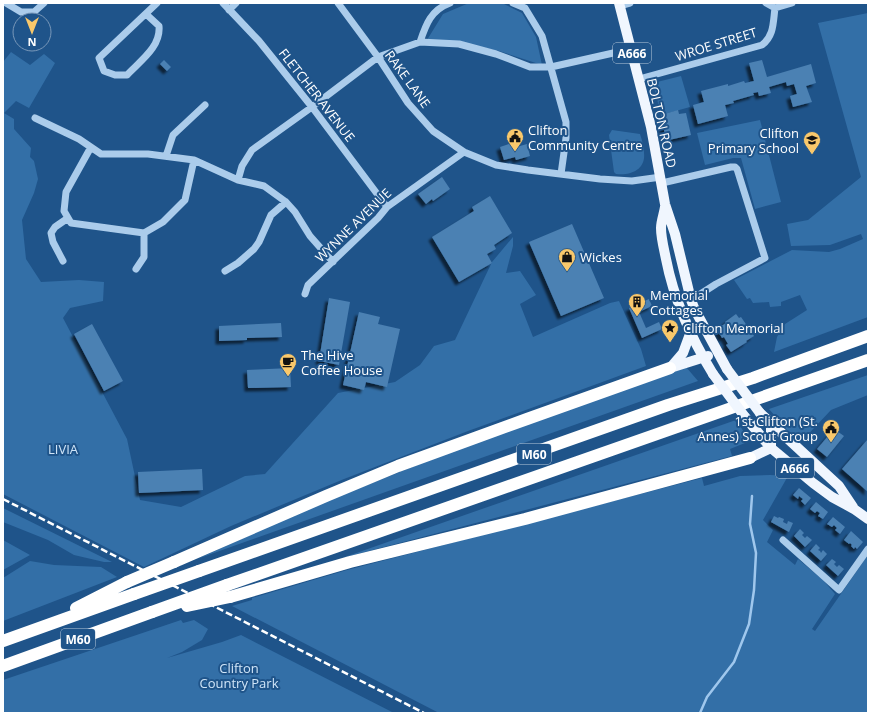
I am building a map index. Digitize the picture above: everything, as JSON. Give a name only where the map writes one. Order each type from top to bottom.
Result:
[{"type":"highway","name":"M60","points":[[3,641],[668,405],[753,378],[868,336]]},
{"type":"highway","name":"M60","points":[[228,591],[868,360]]},
{"type":"highway","name":"M60","points":[[45,625],[99,595],[127,582],[398,466],[670,368]]},
{"type":"highway","name":"M60","points":[[3,666],[152,612],[228,591],[525,519],[750,458]]},
{"type":"main road","name":"BOLTON ROAD","points":[[619,5],[639,79],[655,147],[665,204],[675,234],[691,300],[724,365]]},
{"type":"main road","name":"BOLTON ROAD","points":[[665,204],[661,228],[667,264],[677,301],[690,334],[713,374],[745,417],[771,448]]},
{"type":"main road","points":[[670,368],[683,353],[690,334]]},
{"type":"main road","points":[[670,368],[708,356],[715,357],[724,365]]},
{"type":"main road","name":"A666","points":[[724,365],[770,424],[839,486],[854,509]]},
{"type":"main road","points":[[750,458],[771,448],[770,424]]},
{"type":"main road","name":"A666","points":[[771,448],[832,497],[854,509],[868,519]]},
{"type":"street","points":[[6,3],[21,12],[34,12],[44,3]]},
{"type":"street","points":[[146,14],[159,26],[160,34],[156,46],[127,74],[115,75],[104,71],[99,58],[157,3]]},
{"type":"street","name":"FLETCHER AVENUE","points":[[223,3],[259,41],[312,107],[387,206]]},
{"type":"street","points":[[229,10],[236,3]]},
{"type":"street","name":"RAKE LANE","points":[[338,3],[378,57],[408,103],[433,131],[464,152],[496,165],[632,182],[661,180],[735,167],[737,169],[765,258],[716,284],[691,300]]},
{"type":"street","points":[[420,42],[427,22],[440,7],[450,3]]},
{"type":"street","points":[[513,3],[524,8],[542,36],[551,67],[566,122],[566,138],[561,174]]},
{"type":"street","points":[[619,5],[630,3]]},
{"type":"street","points":[[766,3],[775,8],[792,3]]},
{"type":"street","name":"WROE STREET","points":[[639,79],[762,46],[768,40],[773,29],[775,8]]},
{"type":"street","points":[[238,180],[242,166],[252,150],[378,57],[420,42],[459,44],[496,54],[530,67],[551,67],[631,50]]},
{"type":"street","points":[[166,156],[172,135],[205,105]]},
{"type":"street","points":[[35,118],[79,139],[101,154],[148,154],[194,160],[238,180],[264,186],[286,202],[295,212],[310,236],[333,262]]},
{"type":"street","points":[[91,147],[66,192],[64,211],[71,223],[144,234],[163,222],[185,200],[194,160]]},
{"type":"street","name":"WYNNE AVENUE","points":[[305,294],[308,285],[378,218],[387,206],[464,152]]},
{"type":"street","points":[[225,271],[238,263],[254,249],[259,242],[271,216],[286,202]]},
{"type":"street","points":[[63,261],[52,242],[51,234],[55,227],[68,218]]},
{"type":"street","points":[[136,269],[144,257],[144,234]]},
{"type":"street","points":[[784,540],[839,590],[868,549]]},
{"type":"green space","points":[[469,3],[502,3],[522,13],[536,37],[542,65],[499,51],[460,42],[427,40],[443,14]]},
{"type":"green space","points":[[868,13],[868,317],[774,352],[777,337],[785,324],[807,310],[800,295],[781,302],[781,306],[770,307],[769,302],[753,303],[750,298],[747,299],[734,280],[792,250],[829,252],[863,239],[861,234],[830,245],[791,246],[787,224],[808,220],[861,177],[818,23]]},
{"type":"green space","name":"LIVIA","points":[[11,52],[30,65],[44,54],[55,63],[29,108],[16,101],[4,113],[14,119],[14,129],[31,148],[30,157],[34,161],[38,179],[34,193],[22,220],[26,259],[41,282],[79,280],[104,282],[103,301],[70,308],[63,318],[127,439],[140,500],[181,507],[245,476],[265,474],[338,393],[395,382],[420,365],[434,346],[455,340],[492,262],[513,237],[513,246],[506,273],[520,271],[536,295],[520,304],[533,337],[610,303],[619,301],[641,349],[646,366],[468,431],[344,479],[231,526],[144,567],[3,494],[3,62]]},
{"type":"green space","points":[[681,76],[690,107],[661,115],[653,83]]},
{"type":"green space","points":[[760,120],[781,202],[755,209],[741,158],[733,158],[705,165],[697,133]]},
{"type":"green space","points":[[612,130],[640,134],[644,148],[644,159],[640,168],[636,171],[627,174],[616,174],[614,172],[609,135]]},
{"type":"green space","points":[[686,367],[698,381],[197,559],[317,505],[440,456]]},
{"type":"green space","points":[[868,375],[868,395],[831,410],[799,444],[769,409]]},
{"type":"green space","points":[[736,420],[750,441],[730,449],[732,456],[342,558]]},
{"type":"green space","points":[[740,476],[788,476],[763,520],[773,530],[767,542],[795,565],[798,559],[823,580],[835,594],[812,629],[815,631],[868,555],[868,713],[439,713],[232,606],[252,600],[252,598],[347,570],[702,478],[704,486]]},
{"type":"green space","points":[[3,508],[112,562],[104,562],[74,555],[48,540],[3,522]]},
{"type":"green space","points":[[3,540],[30,555],[3,570]]},
{"type":"green space","points":[[30,561],[54,565],[101,567],[117,577],[3,621],[3,578]]},
{"type":"green space","name":"Clifton Country Park","points":[[181,620],[183,623],[194,620],[208,629],[202,640],[182,652],[167,658],[241,635],[394,713],[3,713],[3,680]]},
{"type":"building","points":[[164,60],[171,67],[167,71],[160,64]]},
{"type":"building","points":[[762,60],[767,77],[811,64],[816,83],[806,86],[812,102],[793,107],[790,96],[797,94],[794,84],[787,86],[786,82],[769,87],[771,93],[759,96],[758,92],[753,93],[754,95],[725,105],[728,116],[698,124],[693,105],[704,102],[701,91],[728,84],[728,86],[744,81],[745,83],[754,81],[749,63]]},
{"type":"building","points":[[678,110],[679,114],[686,113],[691,135],[666,140],[661,115]]},
{"type":"building","name":"Clifton Community Centre","points":[[512,143],[513,148],[527,144],[530,156],[516,160],[515,157],[504,160],[500,147]]},
{"type":"building","points":[[442,177],[450,189],[426,204],[418,194]]},
{"type":"building","points":[[490,196],[512,233],[494,245],[496,249],[487,254],[492,263],[459,282],[432,237],[474,211],[472,207]]},
{"type":"building","points":[[572,224],[604,298],[561,316],[529,242]]},
{"type":"building","points":[[329,298],[350,302],[339,365],[319,361]]},
{"type":"building","name":"Memorial Cottages","points":[[649,299],[652,306],[639,312],[646,328],[659,322],[662,329],[642,338],[629,308]]},
{"type":"building","points":[[359,312],[380,317],[378,324],[400,329],[387,387],[366,382],[364,390],[343,385]]},
{"type":"building","points":[[736,314],[739,318],[741,317],[754,336],[731,352],[726,345],[728,344],[724,337],[722,338],[718,331],[721,329],[720,327],[726,323],[725,322]]},
{"type":"building","points":[[281,323],[282,337],[247,338],[247,340],[219,341],[219,326]]},
{"type":"building","points":[[92,324],[123,381],[104,391],[74,334]]},
{"type":"building","points":[[290,368],[291,387],[248,388],[247,370]]},
{"type":"building","name":"1st Clifton (St. Annes) Scout Group","points":[[834,429],[844,436],[827,457],[817,449]]},
{"type":"building","points":[[868,439],[868,492],[842,469]]},
{"type":"building","points":[[202,469],[203,490],[139,493],[138,472]]},
{"type":"building","points":[[799,488],[811,498],[805,505],[801,501],[803,499],[799,496],[798,499],[793,495]]},
{"type":"building","points":[[816,502],[828,512],[823,519],[818,516],[820,513],[817,511],[815,513],[810,509]]},
{"type":"building","points":[[774,516],[784,519],[783,522],[787,524],[788,521],[793,523],[789,532],[771,522]]},
{"type":"building","points":[[833,517],[845,527],[840,534],[835,530],[837,528],[834,525],[832,527],[827,524]]},
{"type":"building","points":[[800,529],[804,533],[802,535],[805,538],[807,536],[812,540],[805,547],[794,536]]},
{"type":"building","points":[[851,531],[863,542],[857,549],[855,547],[854,549],[850,543],[849,544],[844,540]]},
{"type":"building","points":[[816,544],[820,548],[818,550],[821,553],[823,550],[827,554],[821,561],[810,551]]},
{"type":"building","points":[[832,559],[836,562],[834,564],[837,567],[839,565],[844,569],[838,576],[826,565]]},
{"type":"waterway","points":[[700,713],[707,697],[734,662],[749,624],[754,590],[756,553],[750,524],[752,496]]},
{"type":"railway","points":[[3,499],[424,713]]},
{"type":"place","name":"Clifton Community Centre","points":[[515,152]]},
{"type":"place","name":"Clifton Primary School","points":[[812,155]]},
{"type":"place","name":"Wickes","points":[[567,272]]},
{"type":"place","name":"Memorial Cottages","points":[[637,317]]},
{"type":"place","name":"Clifton Memorial","points":[[670,343]]},
{"type":"place","name":"The Hive Coffee House","points":[[288,377]]},
{"type":"place","name":"1st Clifton (St. Annes) Scout Group","points":[[831,443]]}]
